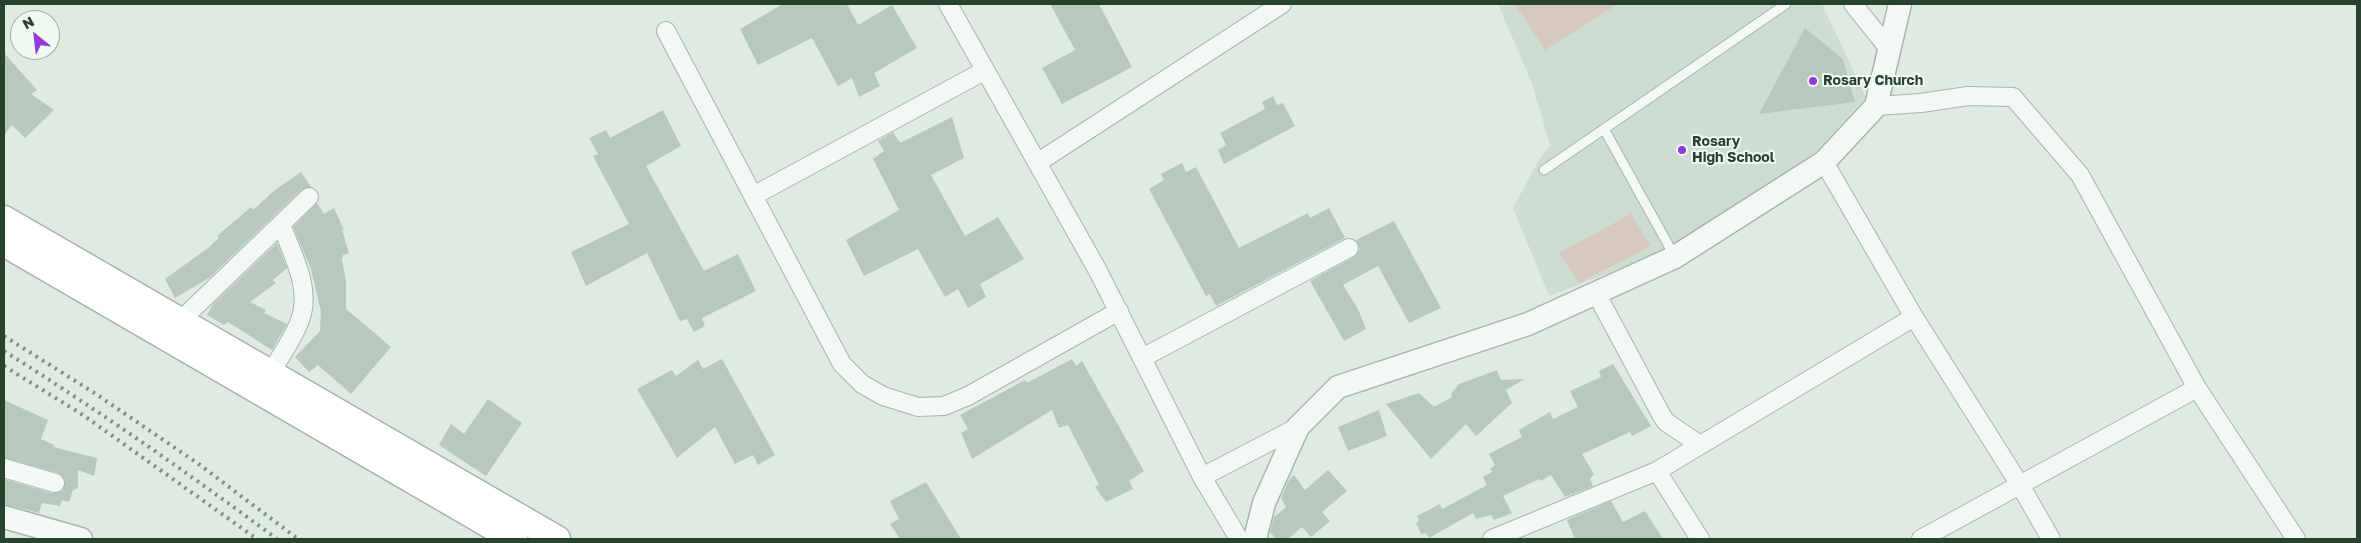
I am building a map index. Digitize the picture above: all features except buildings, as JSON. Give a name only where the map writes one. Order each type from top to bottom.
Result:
[{"type":"main road","points":[[4,219],[179,322],[557,539]]},
{"type":"main road","points":[[4,243],[514,539]]},
{"type":"street","points":[[948,4],[1119,312],[1202,477],[1240,539]]},
{"type":"street","points":[[1037,162],[1282,4]]},
{"type":"street","points":[[1853,4],[1889,49]]},
{"type":"street","points":[[1202,477],[1298,427],[1338,386],[1528,324],[1675,257],[1824,162],[1876,106],[1900,4]]},
{"type":"street","points":[[666,31],[842,364],[862,384],[883,396],[918,407],[944,406],[968,396],[1119,312]]},
{"type":"street","points":[[753,196],[984,71]]},
{"type":"street","points":[[1876,106],[1921,103],[1968,96],[2013,97],[2080,175],[2197,388],[2296,539]]},
{"type":"street","points":[[1824,162],[1914,317],[2020,485],[2050,539]]},
{"type":"street","points":[[179,322],[309,197]]},
{"type":"street","points":[[270,374],[298,323],[304,302],[298,270],[281,224]]},
{"type":"street","points":[[1142,358],[1349,248]]},
{"type":"street","points":[[1596,293],[1666,422],[1700,445]]},
{"type":"street","points":[[1492,539],[1657,471],[1914,317]]},
{"type":"street","points":[[1922,539],[2197,388]]},
{"type":"street","points":[[1255,539],[1264,503],[1298,427]]},
{"type":"street","points":[[4,468],[55,483]]},
{"type":"street","points":[[1657,471],[1700,539]]},
{"type":"street","points":[[4,517],[81,539]]},
{"type":"lane","points":[[1544,170],[1786,4]]},
{"type":"lane","points":[[1604,129],[1675,257]]},
{"type":"shaded area","name":"Rosary High School","points":[[1498,4],[1822,4],[1866,97],[1814,154],[1673,248],[1549,296],[1513,208],[1540,158],[1550,145],[1531,81]]},
{"type":"shaded area","points":[[1515,4],[1618,4],[1545,50]]},
{"type":"shaded area","points":[[1631,214],[1651,246],[1579,283],[1559,253]]},
{"type":"railway","points":[[4,336],[96,394],[200,465],[298,539]]},
{"type":"railway","points":[[4,351],[142,442],[277,539]]},
{"type":"railway","points":[[4,366],[83,415],[257,539]]},
{"type":"place","name":"Rosary Church","points":[[1813,81]]},
{"type":"place","name":"Rosary High School","points":[[1682,150]]}]
